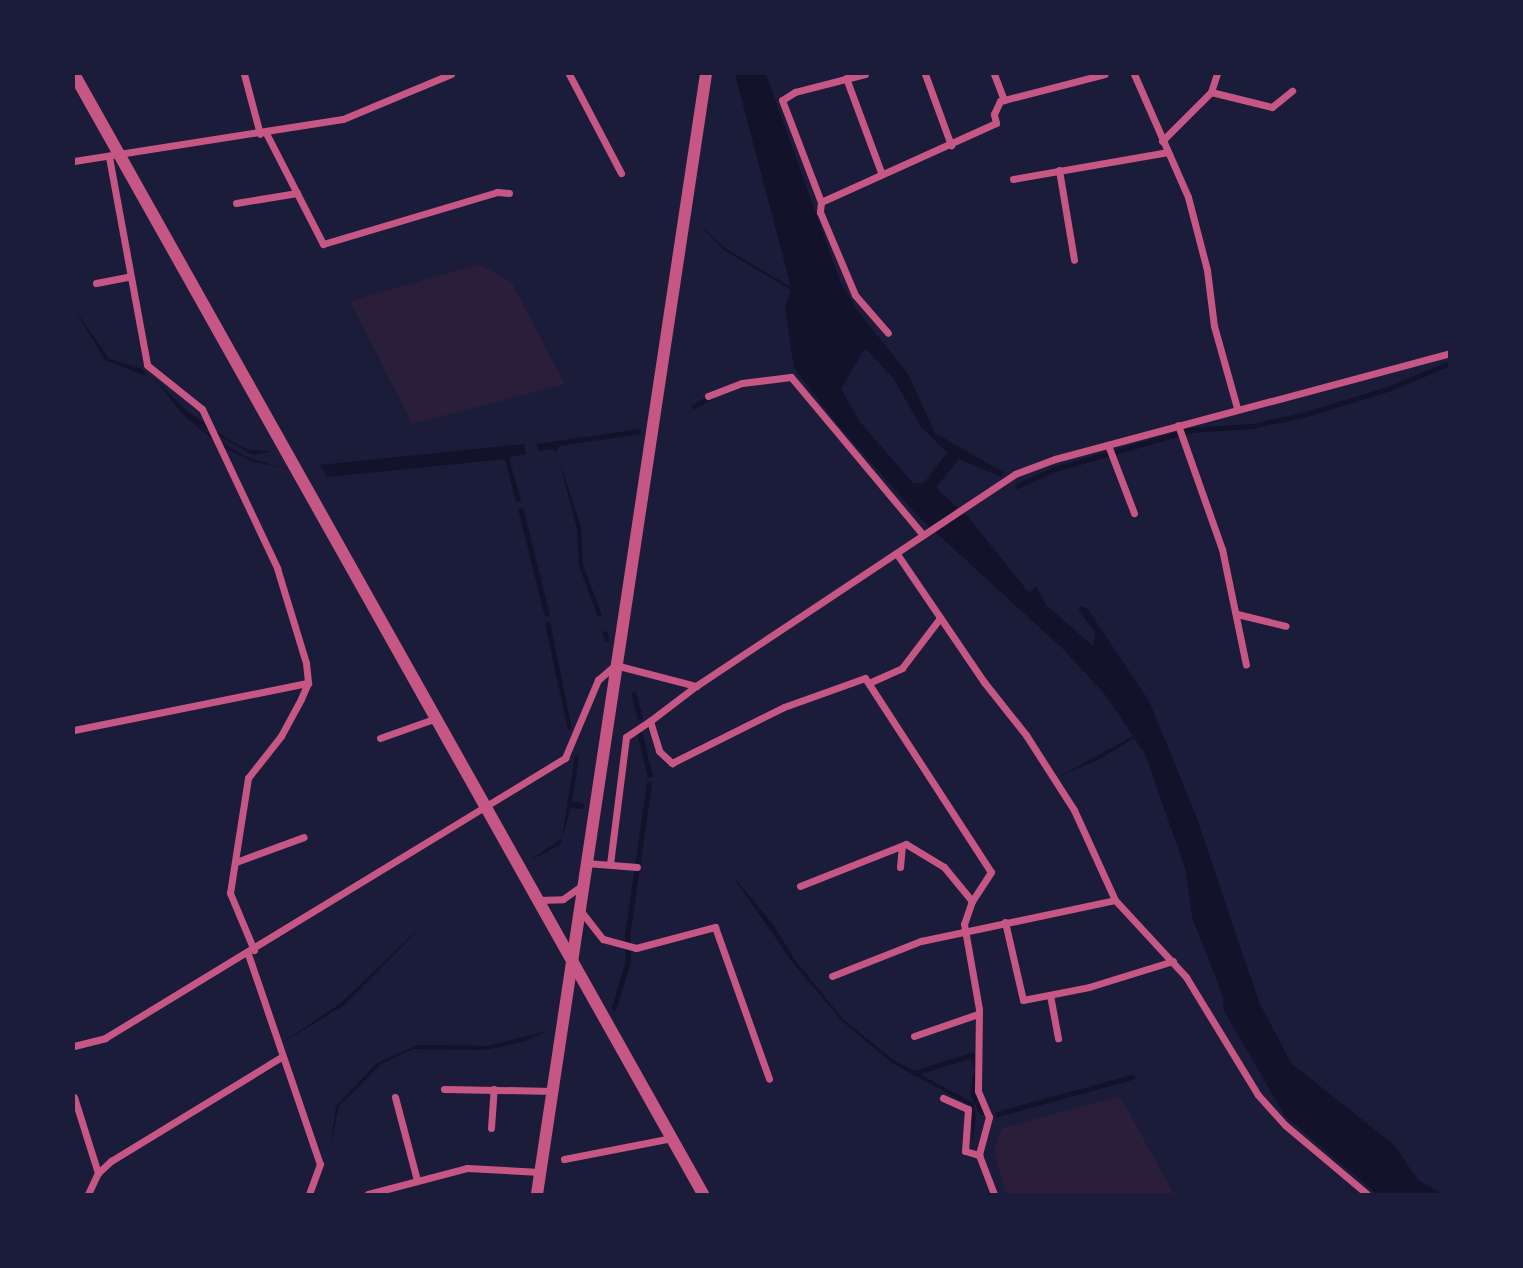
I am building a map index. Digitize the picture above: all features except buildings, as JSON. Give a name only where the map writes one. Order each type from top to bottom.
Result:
[{"type":"street","points":[[74,74],[115,156],[703,1195]]},
{"type":"street","points":[[244,74],[263,133],[323,244],[509,192]]},
{"type":"street","points":[[74,161],[343,119],[451,74]]},
{"type":"street","points":[[569,74],[621,173]]},
{"type":"street","points":[[537,1195],[706,74]]},
{"type":"street","points":[[865,74],[795,92],[782,100],[821,202],[820,212],[855,295],[888,333]]},
{"type":"street","points":[[925,74],[951,145]]},
{"type":"street","points":[[994,74],[1004,100]]},
{"type":"street","points":[[821,202],[881,172],[951,145],[996,123],[994,114],[1004,100],[1105,74]]},
{"type":"street","points":[[1135,74],[1188,197],[1207,270],[1214,326],[1237,408]]},
{"type":"street","points":[[1162,141],[1211,92],[1217,74]]},
{"type":"street","points":[[846,78],[881,172]]},
{"type":"street","points":[[1211,92],[1272,107],[1293,91]]},
{"type":"street","points":[[1013,179],[1167,152]]},
{"type":"street","points":[[115,156],[128,277],[148,365],[202,410],[259,524],[289,606],[308,683],[281,736],[247,778],[230,899],[251,952],[280,1058],[320,1164],[309,1195]]},
{"type":"street","points":[[1059,170],[1074,260]]},
{"type":"street","points":[[236,203],[297,193]]},
{"type":"street","points":[[96,283],[128,277]]},
{"type":"street","points":[[610,864],[626,737],[696,686],[897,555],[1015,474],[1108,444],[1237,408],[1450,353]]},
{"type":"street","points":[[708,396],[751,381],[790,377],[924,534]]},
{"type":"street","points":[[1178,425],[1222,549],[1246,665]]},
{"type":"street","points":[[1108,444],[1134,513]]},
{"type":"street","points":[[897,555],[1026,735],[1074,810],[1115,900],[1173,961],[1258,1095],[1285,1125],[1367,1195]]},
{"type":"street","points":[[1237,614],[1286,626]]},
{"type":"street","points":[[871,682],[901,668],[940,618]]},
{"type":"street","points":[[615,665],[696,686]]},
{"type":"street","points":[[74,1046],[105,1038],[251,952],[565,758],[598,680],[615,665]]},
{"type":"street","points":[[650,721],[659,751],[671,763],[821,692],[865,678],[871,682],[991,872],[972,901],[964,931],[978,1014],[978,1090],[989,1117],[979,1156],[994,1195]]},
{"type":"street","points":[[74,730],[308,683]]},
{"type":"street","points":[[380,738],[435,719]]},
{"type":"street","points":[[236,862],[304,837]]},
{"type":"street","points":[[800,886],[902,846],[944,867],[972,901]]},
{"type":"street","points":[[900,867],[902,846]]},
{"type":"street","points":[[586,863],[637,867]]},
{"type":"street","points":[[538,900],[563,899],[583,885]]},
{"type":"street","points":[[832,976],[920,941],[1115,900]]},
{"type":"street","points":[[580,909],[603,939],[636,948],[715,927],[769,1079]]},
{"type":"street","points":[[1005,922],[1023,1000],[1173,961]]},
{"type":"street","points":[[1050,995],[1058,1038]]},
{"type":"street","points":[[914,1036],[978,1014]]},
{"type":"street","points":[[89,1194],[98,1173],[280,1058]]},
{"type":"street","points":[[444,1089],[554,1091]]},
{"type":"street","points":[[491,1128],[494,1089]]},
{"type":"street","points":[[74,1097],[98,1173]]},
{"type":"street","points":[[395,1097],[417,1180]]},
{"type":"street","points":[[943,1098],[968,1109],[965,1151],[979,1156]]},
{"type":"street","points":[[564,1159],[672,1138]]},
{"type":"street","points":[[368,1195],[467,1168],[540,1171]]},
{"type":"shaded area","points":[[735,74],[766,74],[840,281],[857,310],[908,374],[935,433],[1003,472],[1001,477],[959,459],[937,486],[938,490],[967,516],[1025,588],[1030,592],[1036,586],[1046,605],[1093,646],[1095,632],[1079,611],[1080,606],[1087,608],[1149,701],[1195,813],[1259,1002],[1291,1063],[1394,1145],[1418,1180],[1443,1194],[1377,1194],[1285,1116],[1223,1009],[1224,999],[1192,917],[1186,871],[1145,754],[1134,738],[1098,760],[1062,775],[1133,736],[1104,693],[1063,649],[918,516],[838,425],[794,368],[785,307],[791,290],[724,250],[698,223],[726,249],[791,287]],"holes":[[[865,348],[894,379],[921,427],[947,453],[923,484],[913,483],[860,422],[841,389]]]},
{"type":"shaded area","points":[[479,264],[512,283],[565,384],[412,424],[350,301]]},
{"type":"shaded area","points":[[74,308],[109,359],[142,369],[146,376],[105,360]]},
{"type":"shaded area","points":[[155,380],[187,411],[231,441],[249,450],[273,451],[253,455],[196,423],[216,439],[244,456],[281,468],[254,462],[222,447],[184,416]]},
{"type":"shaded area","points":[[640,429],[641,434],[559,446],[556,453],[554,449],[538,451],[537,444]]},
{"type":"shaded area","points":[[524,444],[526,454],[509,457],[521,501],[516,502],[505,459],[327,477],[320,465]]},
{"type":"shaded area","points":[[559,460],[581,527],[583,565],[602,615],[598,617],[579,566],[577,529]]},
{"type":"shaded area","points":[[523,508],[550,616],[545,617],[518,509]]},
{"type":"shaded area","points":[[550,622],[572,729],[568,730],[545,623]]},
{"type":"shaded area","points":[[575,756],[579,756],[572,801],[584,804],[583,809],[571,808],[560,845],[529,861],[562,838]]},
{"type":"shaded area","points":[[731,874],[773,924],[795,960],[843,1019],[892,1059],[973,1103],[976,1115],[973,1143],[971,1106],[892,1063],[842,1021],[793,963]]},
{"type":"shaded area","points":[[428,920],[343,1006],[283,1042],[341,1003]]},
{"type":"shaded area","points":[[547,1031],[523,1042],[484,1050],[413,1049],[381,1064],[339,1106],[331,1143],[336,1106],[377,1063],[418,1045],[487,1046]]},
{"type":"shaded area","points":[[1120,1096],[1174,1194],[1006,1194],[994,1151],[1002,1128]]},
{"type":"waterway","points":[[1017,486],[1055,469],[1191,430],[1252,426],[1306,414],[1388,389],[1450,363]]},
{"type":"waterway","points":[[694,406],[711,397]]},
{"type":"waterway","points":[[605,633],[607,639]]},
{"type":"waterway","points":[[634,694],[640,717]]},
{"type":"waterway","points":[[640,733],[650,775]]},
{"type":"waterway","points":[[614,1008],[628,961],[627,936],[649,784]]},
{"type":"waterway","points":[[914,1073],[972,1055],[976,1066]]},
{"type":"waterway","points":[[975,1075],[973,1095],[982,1112]]},
{"type":"waterway","points":[[997,1114],[1132,1077]]}]
